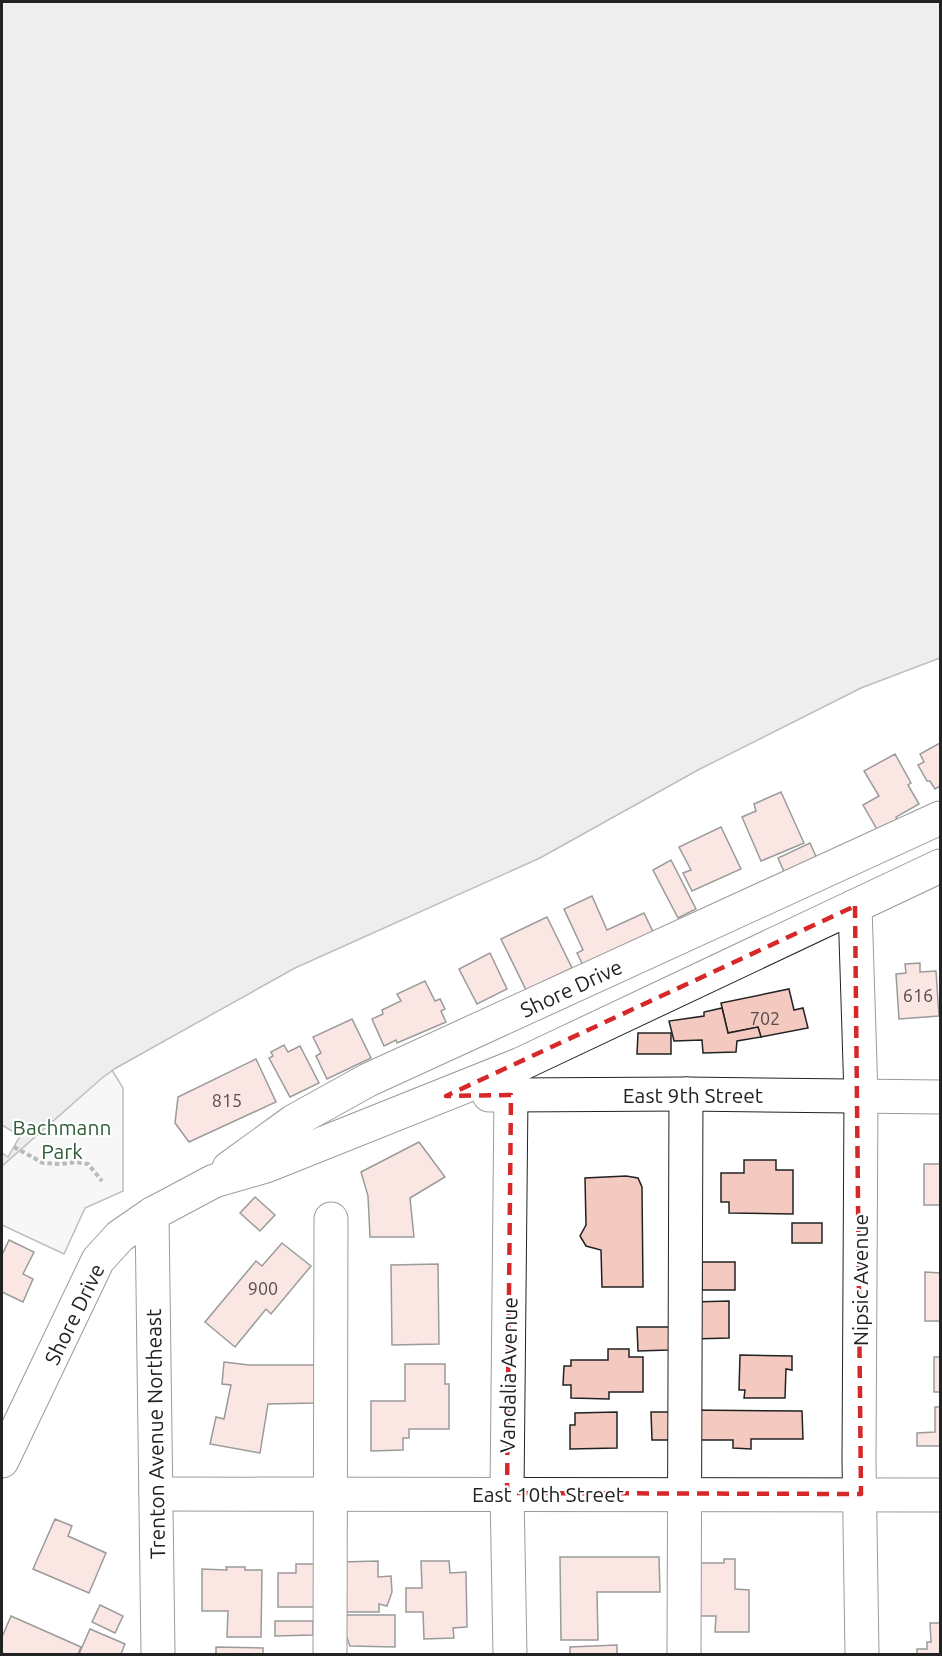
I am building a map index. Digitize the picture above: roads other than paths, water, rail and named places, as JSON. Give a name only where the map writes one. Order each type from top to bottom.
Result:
[{"type":"street","name":"Shore Drive","points":[[214,1181],[240,1159],[294,1121],[368,1080],[940,818]]},
{"type":"street","name":"Shore Drive","points":[[2,1461],[98,1260],[120,1236],[152,1214],[214,1181],[266,1166],[446,1096],[521,1064],[940,866]]},
{"type":"street","name":"Nipsic Avenue","points":[[855,906],[861,1096],[862,1654]]},
{"type":"street","name":"East 9th Street","points":[[446,1096],[686,1094],[940,1097]]},
{"type":"street","points":[[684,1654],[686,1094]]},
{"type":"street","name":"Vandalia Avenue","points":[[510,1654],[507,1493],[511,1095]]},
{"type":"street","name":"Trenton Avenue Northeast","points":[[152,1214],[158,1654]]},
{"type":"street","points":[[330,1654],[331,1219]]},
{"type":"street","name":"East 10th Street","points":[[156,1494],[940,1495]]},
{"type":"park label","name":"Bachmann Park","points":[[62,1139]]}]
